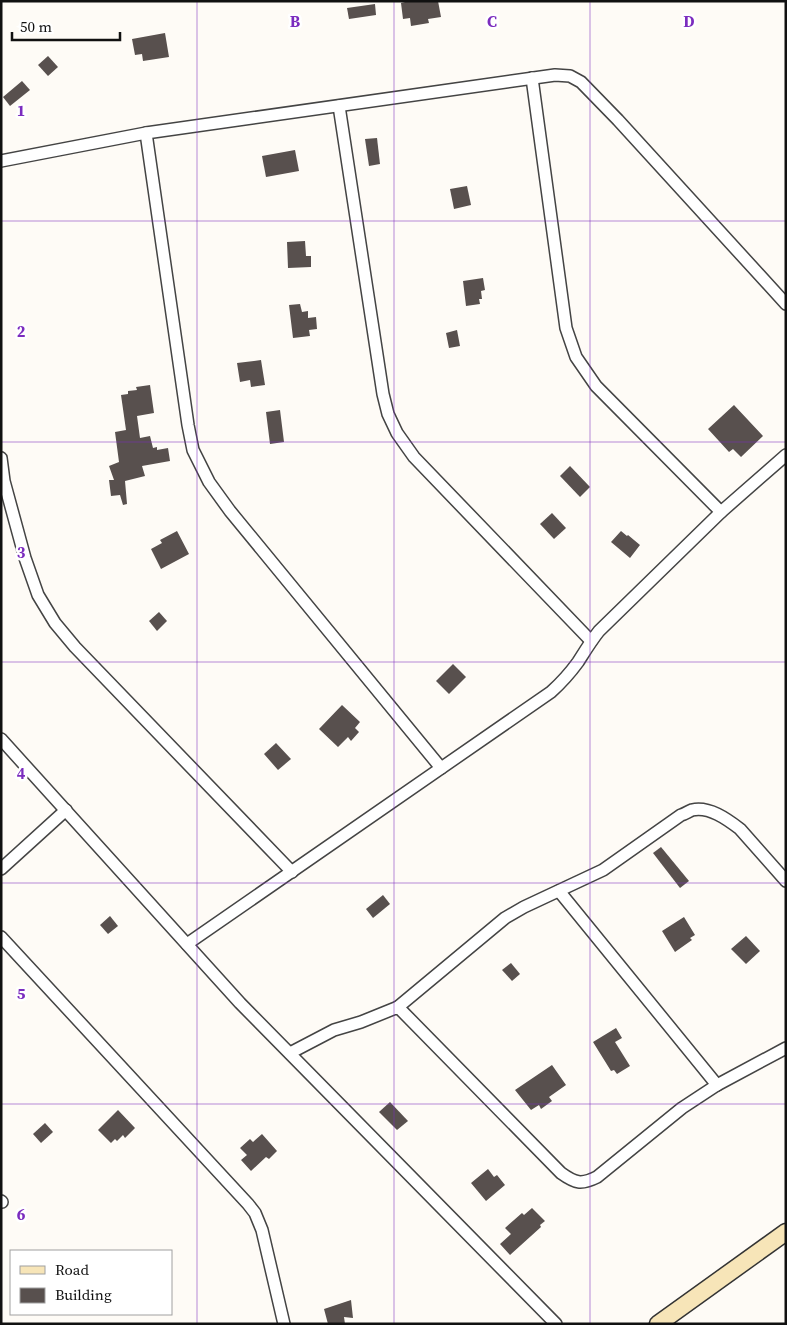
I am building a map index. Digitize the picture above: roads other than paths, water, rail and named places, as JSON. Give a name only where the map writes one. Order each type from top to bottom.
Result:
[{"type":"street","points":[[1,161],[146,133],[532,78],[555,75],[570,76],[581,82],[618,120],[786,304]]},
{"type":"street","points":[[532,78],[566,328],[576,357],[596,386],[721,512]]},
{"type":"street","points":[[339,106],[382,394],[388,414],[397,433],[414,457],[591,641]]},
{"type":"street","points":[[146,133],[192,450],[209,482],[230,512],[441,768]]},
{"type":"street","points":[[187,944],[551,692],[566,678],[599,631],[721,512],[786,455]]},
{"type":"street","points":[[1,458],[4,481],[25,558],[38,595],[55,623],[75,647],[292,872]]},
{"type":"street","points":[[1,739],[240,1003],[556,1324]]},
{"type":"street","points":[[290,1053],[334,1030],[398,1008],[506,918],[524,907],[603,870],[681,815],[693,810],[705,809],[731,822],[740,829],[786,881]]},
{"type":"street","points":[[1,869],[66,810]]},
{"type":"street","points":[[559,892],[717,1085]]},
{"type":"street","points":[[1,937],[248,1204],[262,1230],[284,1324]]},
{"type":"street","points":[[398,1008],[561,1173],[579,1183],[588,1182],[597,1177],[682,1108],[717,1085],[786,1048]]},
{"type":"street","points":[[658,1324],[786,1232]]}]
